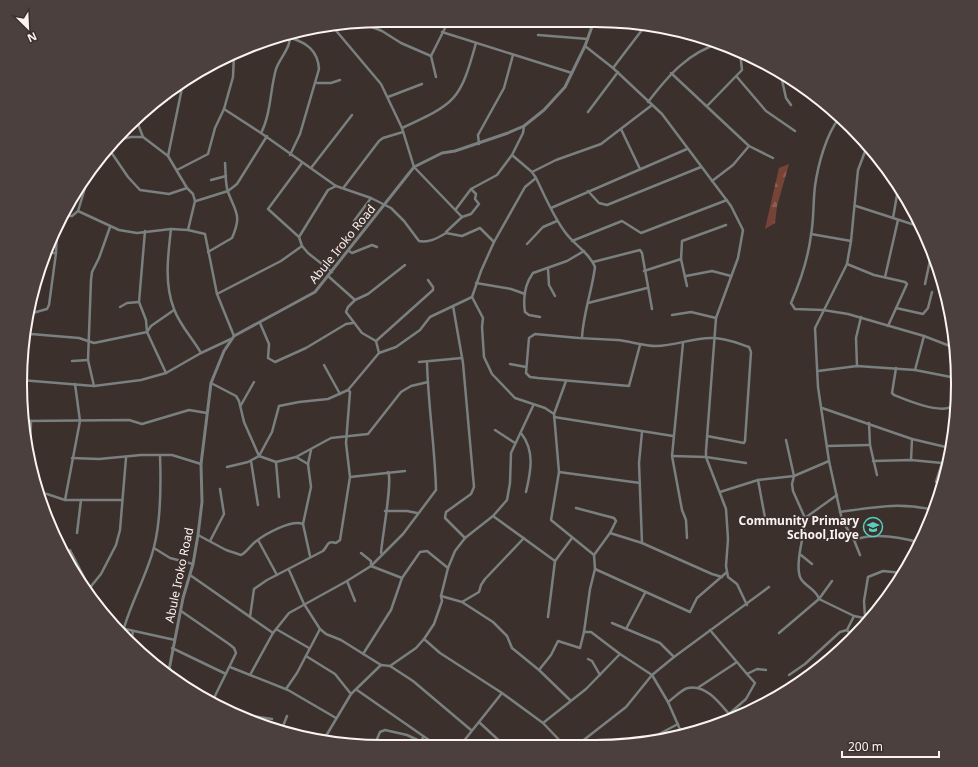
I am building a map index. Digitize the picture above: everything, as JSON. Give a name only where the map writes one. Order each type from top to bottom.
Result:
[{"type":"street","points":[[375,27],[382,30],[401,43],[431,56]]},
{"type":"street","points":[[436,77],[431,56],[444,27]]},
{"type":"street","name":"Abule Iroko Road","points":[[169,668],[180,611],[193,564],[198,535],[202,502],[201,464],[211,383],[220,358],[231,339],[309,296],[332,272],[414,167],[442,153],[479,144],[524,126],[544,110],[556,98],[572,73],[588,40],[592,27]]},
{"type":"street","points":[[336,30],[375,76],[388,97],[402,128],[414,167],[456,209],[462,217]]},
{"type":"street","points":[[613,68],[642,30]]},
{"type":"street","points":[[442,32],[572,73]]},
{"type":"street","points":[[538,35],[588,40]]},
{"type":"street","points":[[261,133],[269,108],[277,67],[290,39]]},
{"type":"street","points":[[290,155],[300,134],[317,83],[319,63],[312,48],[293,39]]},
{"type":"street","points":[[402,128],[434,113],[450,103],[459,92],[468,73],[476,43]]},
{"type":"street","points":[[585,46],[618,72],[662,114],[727,200],[743,230],[738,258],[716,318],[713,338],[706,457],[720,492],[727,515],[728,577],[737,584],[747,604]]},
{"type":"street","points":[[648,102],[671,73],[682,63],[701,50],[711,47]]},
{"type":"street","points":[[479,144],[478,135],[499,98],[513,54]]},
{"type":"street","points":[[708,105],[737,77],[743,68],[741,59]]},
{"type":"street","points":[[177,170],[208,154],[215,128],[224,110],[233,77],[234,60]]},
{"type":"street","points":[[588,112],[618,72]]},
{"type":"street","points":[[671,73],[708,105],[749,146],[773,158]]},
{"type":"street","points":[[737,77],[772,117],[795,131]]},
{"type":"street","points":[[317,83],[331,83],[340,80]]},
{"type":"street","points":[[782,80],[786,98],[791,105]]},
{"type":"street","points":[[388,97],[422,84]]},
{"type":"street","points":[[168,156],[182,89]]},
{"type":"street","points":[[532,172],[556,160],[601,144],[652,105]]},
{"type":"street","points":[[224,110],[267,136],[290,155],[336,186],[344,187],[385,205],[404,221],[419,241],[433,240],[446,233],[462,217],[471,214],[479,204],[475,198],[476,194],[472,189]]},
{"type":"street","points":[[311,168],[352,115]]},
{"type":"street","points":[[837,122],[827,142],[815,186],[811,234],[803,275],[791,303],[795,309],[823,310],[862,317],[924,336],[949,346]]},
{"type":"street","points":[[138,124],[143,137],[168,156],[187,188],[193,194],[195,201],[188,230]]},
{"type":"street","points":[[456,209],[472,189],[497,175],[512,155],[523,133],[524,126]]},
{"type":"street","points":[[621,129],[640,169]]},
{"type":"street","points":[[344,187],[379,141],[383,138],[403,132]]},
{"type":"street","points":[[195,201],[210,198],[228,191],[236,184],[267,136]]},
{"type":"street","points":[[124,138],[143,137]]},
{"type":"street","points":[[712,181],[733,165],[749,146]]},
{"type":"street","points":[[551,208],[688,149]]},
{"type":"street","points":[[860,555],[854,540],[842,520],[840,512],[827,446],[818,386],[815,328],[847,264],[856,206],[858,170],[865,151]]},
{"type":"street","points":[[111,153],[128,177],[140,190],[169,194],[187,188]]},
{"type":"street","points":[[512,155],[532,172],[557,221],[572,241],[584,251],[593,262],[595,271],[583,319],[582,338]]},
{"type":"street","points":[[302,163],[268,209],[299,237],[302,246],[332,272]]},
{"type":"street","points":[[208,252],[229,241],[235,230],[238,212],[228,191],[224,164]]},
{"type":"street","points":[[588,191],[599,203],[607,205],[701,167]]},
{"type":"street","points":[[211,180],[226,176]]},
{"type":"street","points":[[536,178],[525,186],[494,242],[476,283],[472,297],[483,318],[482,327],[487,366],[492,374],[515,398],[533,406],[545,408],[554,416],[673,436]]},
{"type":"street","points":[[299,237],[328,190],[336,186]]},
{"type":"street","points":[[69,216],[72,216],[78,210],[82,194]]},
{"type":"street","points":[[893,218],[897,195]]},
{"type":"street","points":[[354,221],[371,198]]},
{"type":"street","points":[[572,241],[622,221],[641,232],[727,200]]},
{"type":"street","points":[[856,206],[913,225]]},
{"type":"street","points":[[78,210],[110,227],[124,232],[137,233],[171,229],[188,230],[205,234],[217,294],[234,336]]},
{"type":"street","points":[[886,277],[898,220]]},
{"type":"street","points":[[527,244],[544,227],[557,221]]},
{"type":"street","points":[[687,286],[681,259],[682,241],[726,225]]},
{"type":"street","points":[[94,386],[88,360],[92,272],[99,258],[110,227]]},
{"type":"street","points":[[446,233],[462,236],[480,228],[494,242]]},
{"type":"street","points":[[171,229],[168,251],[168,278],[174,310],[201,353]]},
{"type":"street","points":[[145,231],[139,302],[146,320],[147,332],[166,373]]},
{"type":"street","points":[[811,234],[851,241]]},
{"type":"street","points":[[34,313],[47,309],[56,242]]},
{"type":"street","points":[[349,251],[352,253],[372,245],[377,248]]},
{"type":"street","points":[[217,294],[281,261],[302,246]]},
{"type":"street","points":[[593,262],[640,250],[642,253],[647,288],[652,309]]},
{"type":"street","points":[[540,317],[529,315],[525,312],[525,294],[533,273],[567,262],[584,251]]},
{"type":"street","points":[[52,253],[56,253]]},
{"type":"street","points":[[644,271],[681,259]]},
{"type":"street","points":[[925,284],[930,262]]},
{"type":"street","points":[[847,264],[874,275],[905,282],[907,284],[888,326]]},
{"type":"street","points":[[379,353],[376,341],[362,333],[348,317],[346,312],[348,307],[355,300],[368,294],[405,265]]},
{"type":"street","points":[[548,269],[549,285],[555,296]]},
{"type":"street","points":[[686,276],[712,271],[731,276]]},
{"type":"street","points":[[328,276],[355,300]]},
{"type":"street","points":[[376,341],[433,290],[433,287],[428,280]]},
{"type":"street","points":[[476,283],[511,289],[525,294]]},
{"type":"street","points":[[588,303],[647,288]]},
{"type":"street","points":[[896,308],[922,314],[928,308],[932,292]]},
{"type":"street","points":[[227,467],[251,461],[259,456],[272,432],[278,406],[328,399],[348,390],[379,353],[396,348],[420,330],[430,317],[472,297]]},
{"type":"street","points":[[120,307],[127,303],[139,302]]},
{"type":"street","points":[[453,306],[462,358],[474,487],[471,494],[446,512],[445,518],[465,538]]},
{"type":"street","points":[[30,335],[36,333],[79,338],[94,343],[147,332],[151,326],[174,310]]},
{"type":"street","points":[[672,315],[691,312],[716,318]]},
{"type":"street","points":[[346,324],[348,317]]},
{"type":"street","points":[[857,366],[856,338],[862,317]]},
{"type":"street","points":[[260,323],[269,344],[268,358],[275,362],[306,348],[346,324],[353,323]]},
{"type":"street","points":[[640,345],[629,386],[530,377],[526,373],[531,335],[619,340],[640,345],[669,346],[713,338],[734,342],[749,347],[751,352],[749,396],[744,443],[707,436]]},
{"type":"street","points":[[915,370],[924,336]]},
{"type":"street","points":[[27,381],[94,386],[127,382],[166,373],[201,353],[231,339]]},
{"type":"street","points":[[683,343],[672,456],[682,510],[686,520],[687,538]]},
{"type":"street","points":[[419,362],[462,358]]},
{"type":"street","points":[[72,361],[88,360]]},
{"type":"street","points":[[250,675],[276,629],[289,613],[371,566],[381,553],[403,534],[417,513],[436,490],[427,362]]},
{"type":"street","points":[[510,364],[526,367]]},
{"type":"street","points":[[324,365],[340,394]]},
{"type":"street","points":[[818,371],[857,366],[915,370],[951,377]]},
{"type":"street","points":[[896,368],[892,393],[894,396],[918,405],[945,410],[950,407]]},
{"type":"street","points":[[566,381],[554,416],[559,472],[551,520],[594,555]]},
{"type":"street","points":[[241,406],[254,382]]},
{"type":"street","points":[[211,383],[236,396],[241,406],[244,422],[259,456],[276,462],[296,457],[311,450],[330,438],[347,435],[365,436],[401,392],[410,386],[428,382]]},
{"type":"street","points":[[65,500],[70,481],[72,458],[80,421],[74,384]]},
{"type":"street","points":[[250,617],[254,589],[277,575],[289,570],[310,556],[323,551],[330,542],[336,543],[340,540],[350,477],[346,443],[350,392],[348,390]]},
{"type":"street","points":[[390,666],[416,648],[434,624],[442,601],[441,596],[448,568],[455,551],[465,538],[493,516],[507,500],[510,483],[511,453],[533,406]]},
{"type":"street","points":[[822,408],[912,439],[945,447]]},
{"type":"street","points":[[31,434],[31,421],[134,420],[142,424],[149,424],[190,410],[207,413]]},
{"type":"street","points":[[869,423],[870,445],[876,475]]},
{"type":"street","points":[[495,430],[515,443]]},
{"type":"street","points":[[642,432],[639,463],[642,543]]},
{"type":"street","points":[[520,433],[526,440],[531,458],[531,470],[526,492]]},
{"type":"street","points":[[912,439],[912,460]]},
{"type":"street","points":[[786,440],[794,476],[792,484],[793,491],[806,520],[798,571],[801,579],[817,593],[819,599],[854,616],[864,618]]},
{"type":"street","points":[[827,446],[870,445]]},
{"type":"street","points":[[310,556],[303,524],[311,486],[308,464],[311,450]]},
{"type":"street","points":[[160,454],[161,483],[154,548],[124,628],[175,640]]},
{"type":"street","points":[[72,458],[126,458],[141,455],[172,454],[201,464]]},
{"type":"street","points":[[672,456],[706,457],[746,463]]},
{"type":"street","points":[[296,457],[308,464]]},
{"type":"street","points":[[91,587],[101,574],[116,545],[120,530],[121,500],[126,458]]},
{"type":"street","points":[[873,461],[912,460],[942,463]]},
{"type":"street","points":[[251,461],[258,505]]},
{"type":"street","points":[[720,492],[758,480],[794,476],[830,461]]},
{"type":"street","points":[[276,462],[279,497]]},
{"type":"street","points":[[937,482],[941,465]]},
{"type":"street","points":[[350,477],[405,471]]},
{"type":"street","points":[[381,553],[390,480],[388,472]]},
{"type":"street","points":[[559,472],[640,483]]},
{"type":"street","points":[[758,480],[766,523]]},
{"type":"street","points":[[210,541],[224,514],[220,489]]},
{"type":"street","points":[[45,494],[65,500],[121,500]]},
{"type":"street","points":[[805,518],[837,495]]},
{"type":"street","points":[[77,533],[81,500]]},
{"type":"street","points":[[840,512],[896,504],[912,505],[928,509]]},
{"type":"street","points":[[539,670],[551,655],[558,641],[580,648],[595,569],[594,555],[610,534],[616,521],[614,518],[576,508]]},
{"type":"street","points":[[385,511],[407,510],[417,513]]},
{"type":"street","points":[[493,516],[556,561]]},
{"type":"street","points":[[198,535],[226,550],[241,555],[258,540],[289,524],[298,522],[303,524]]},
{"type":"street","points":[[610,534],[642,543],[712,574],[723,577]]},
{"type":"street","points":[[803,535],[826,536]]},
{"type":"street","points":[[854,540],[866,536],[894,537],[914,541]]},
{"type":"street","points":[[462,602],[479,592],[485,579],[524,538]]},
{"type":"street","points":[[548,617],[556,561],[572,538]]},
{"type":"street","points":[[258,540],[277,575]]},
{"type":"street","points":[[154,548],[170,558],[193,564]]},
{"type":"street","points":[[70,550],[80,570]]},
{"type":"street","points":[[363,654],[391,610],[402,578],[420,552],[424,550],[448,568]]},
{"type":"street","points":[[361,553],[371,561],[371,566]]},
{"type":"street","points":[[801,555],[812,564]]},
{"type":"street","points":[[371,566],[402,578]]},
{"type":"street","points":[[595,569],[645,593],[690,612],[697,598],[727,572]]},
{"type":"street","points":[[289,570],[304,604],[320,629],[326,634],[341,640],[381,665],[390,666],[413,681],[471,730]]},
{"type":"street","points":[[865,617],[864,600],[868,577],[883,571],[897,572]]},
{"type":"street","points":[[190,575],[274,633]]},
{"type":"street","points":[[347,581],[355,601]]},
{"type":"street","points":[[779,633],[819,599],[832,581]]},
{"type":"street","points":[[584,740],[626,708],[652,675],[769,587]]},
{"type":"street","points":[[626,629],[645,593]]},
{"type":"street","points":[[441,596],[462,602],[493,622],[507,636],[512,648],[539,670],[570,700]]},
{"type":"street","points":[[180,611],[234,648],[236,653],[215,697]]},
{"type":"street","points":[[848,630],[854,616]]},
{"type":"street","points":[[612,623],[660,643],[674,657]]},
{"type":"street","points":[[276,629],[309,648]]},
{"type":"street","points":[[286,689],[320,629]]},
{"type":"street","points":[[710,630],[755,683],[746,699],[730,714]]},
{"type":"street","points":[[789,675],[804,664],[840,632],[848,630]]},
{"type":"street","points":[[132,637],[133,631]]},
{"type":"street","points":[[584,632],[591,632],[620,654],[652,675],[668,702],[680,729]]},
{"type":"street","points":[[424,639],[440,653],[502,693],[543,724],[559,740]]},
{"type":"street","points":[[172,648],[226,674]]},
{"type":"street","points":[[543,724],[570,700],[586,689],[620,654]]},
{"type":"street","points":[[306,656],[335,674],[351,694]]},
{"type":"street","points":[[588,659],[592,661],[600,675]]},
{"type":"street","points":[[668,702],[687,688],[699,687],[737,662]]},
{"type":"street","points":[[326,735],[351,694],[357,690],[381,665]]},
{"type":"street","points":[[230,667],[286,689],[336,718]]},
{"type":"street","points":[[747,674],[758,669],[766,670]]},
{"type":"street","points":[[699,687],[716,699],[729,714]]},
{"type":"street","points":[[357,690],[428,740]]},
{"type":"street","points":[[464,740],[471,730],[480,723],[502,693]]},
{"type":"street","points":[[283,725],[287,716]]},
{"type":"street","points":[[258,717],[272,719]]},
{"type":"street","points":[[480,723],[498,740]]},
{"type":"street","points":[[660,734],[678,724]]},
{"type":"street","points":[[377,740],[380,732],[385,730],[407,735],[418,740]]},
{"type":"green space","points":[[789,164],[777,206],[775,223],[765,229],[779,168]]},
{"type":"place","name":"Community Primary School,Iloye","points":[[873,527]]}]
